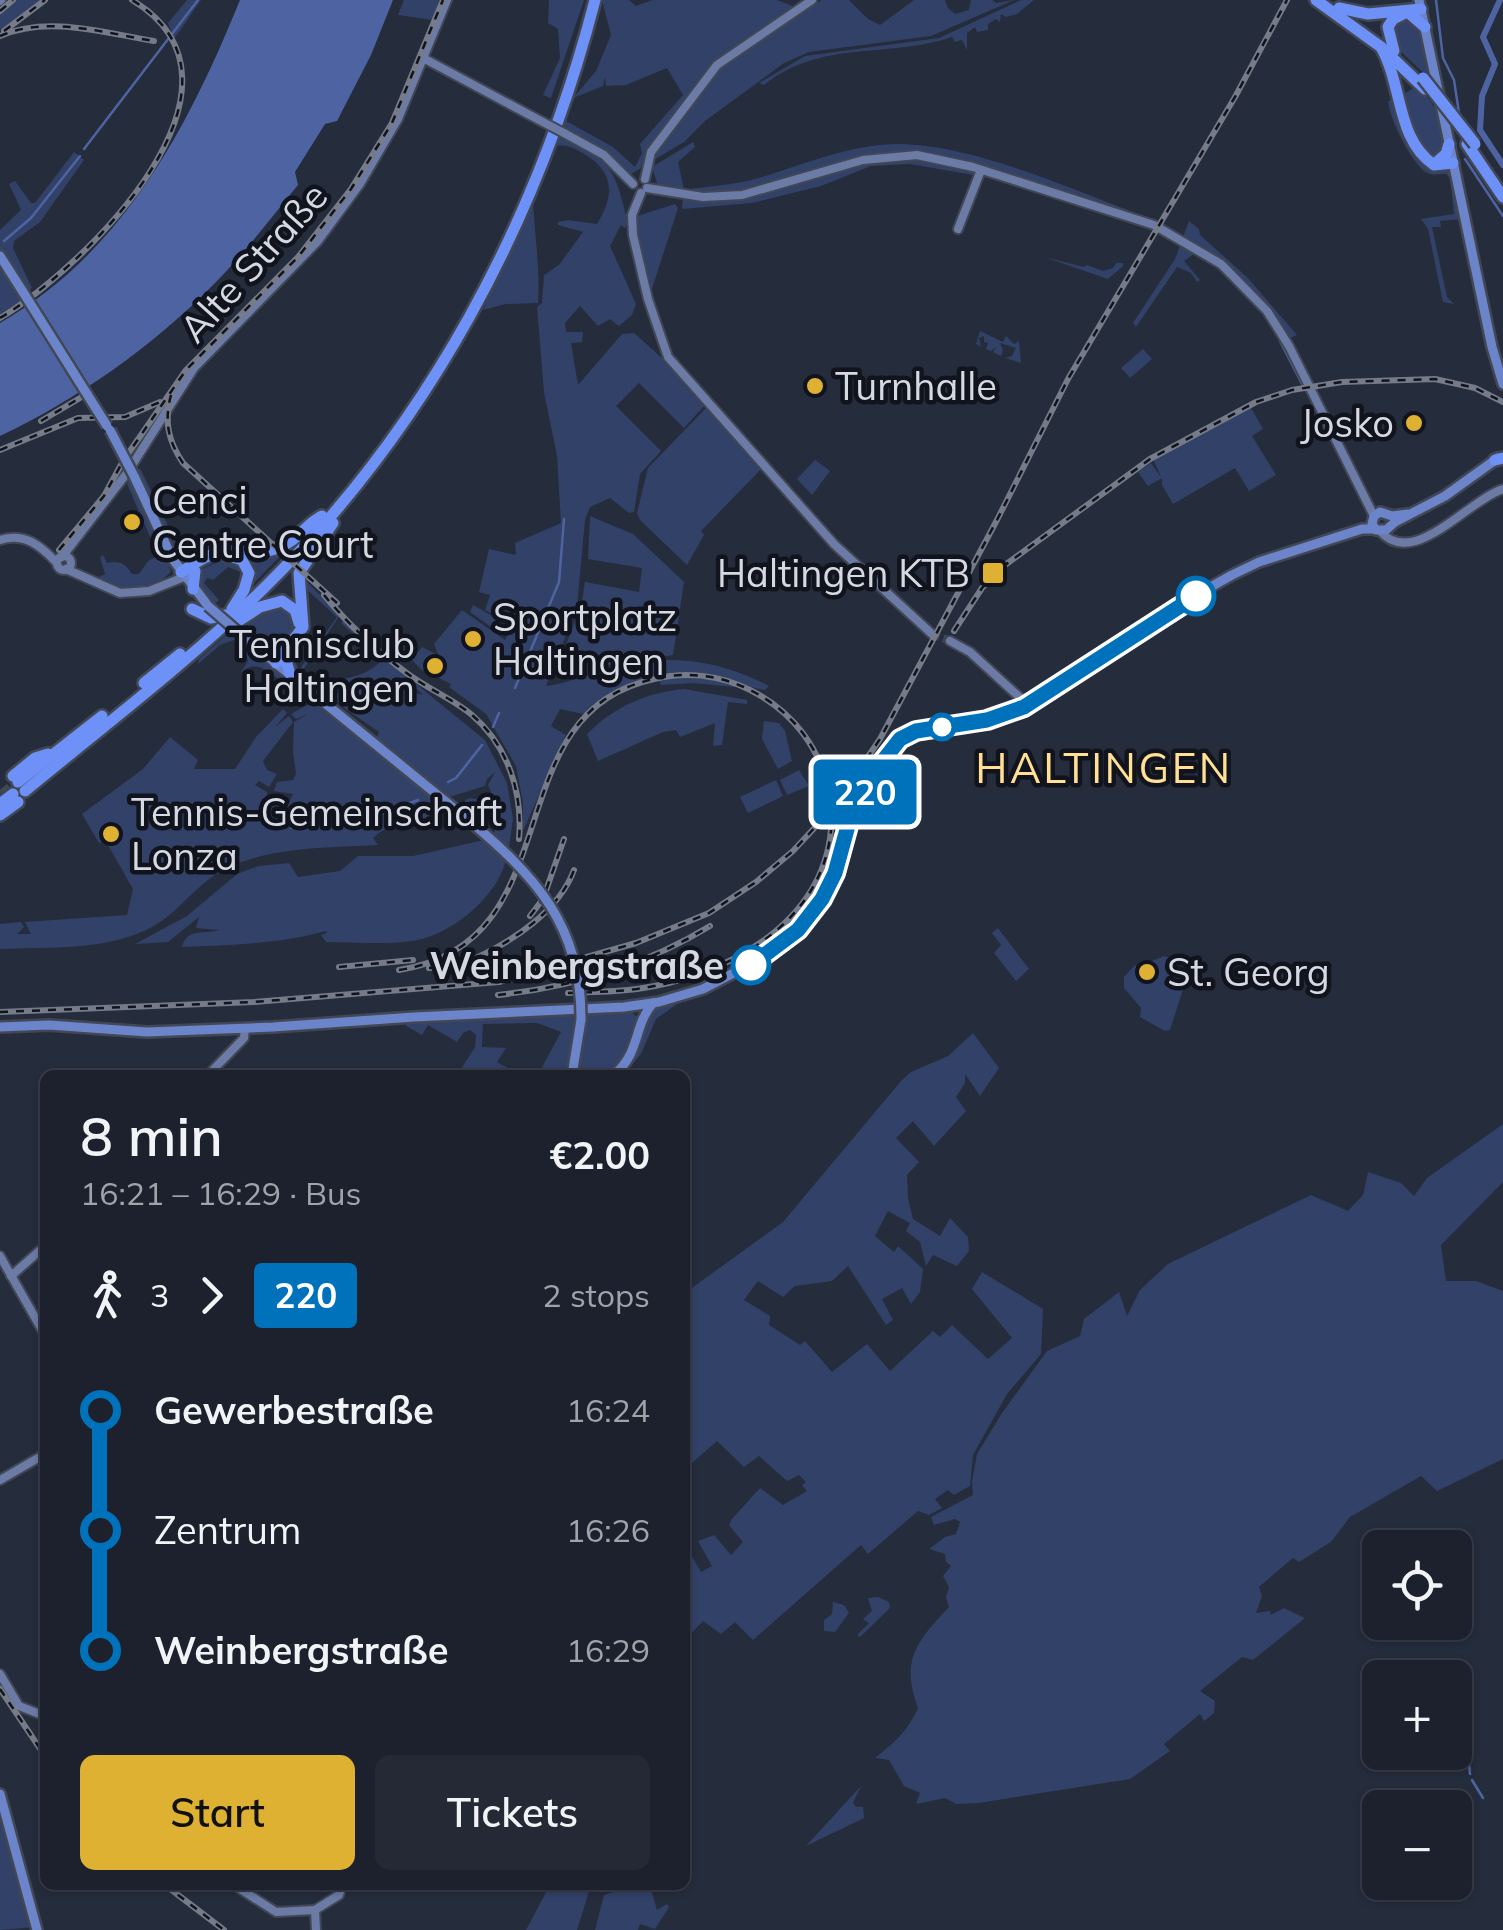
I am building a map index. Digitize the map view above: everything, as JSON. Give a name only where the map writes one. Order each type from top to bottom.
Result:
[{"type":"highway","points":[[594,0],[598,22]]},
{"type":"highway","points":[[91,736],[248,603],[320,530],[415,407],[476,306],[518,222],[560,110],[594,0]]},
{"type":"highway","points":[[277,659],[303,627],[299,573],[328,520],[406,409],[479,288],[536,160],[594,0]]},
{"type":"highway","points":[[1316,0],[1424,84]]},
{"type":"highway","points":[[1326,0],[1394,51],[1503,187]]},
{"type":"highway","points":[[1339,8],[1368,14],[1415,6]]},
{"type":"highway","points":[[1415,6],[1425,27]]},
{"type":"highway","points":[[1394,51],[1388,34],[1390,24],[1415,6]]},
{"type":"highway","points":[[1381,47],[1394,75],[1410,137],[1444,165]]},
{"type":"highway","points":[[1400,99],[1408,87],[1424,84]]},
{"type":"highway","points":[[560,110],[577,86]]},
{"type":"highway","points":[[1444,165],[1449,144]]},
{"type":"highway","points":[[1471,144],[1503,197]]},
{"type":"highway","points":[[12,796],[56,763],[70,747],[102,732],[328,520],[362,484],[366,473]]},
{"type":"highway","points":[[184,579],[219,552],[257,553],[284,546],[328,520]]},
{"type":"highway","points":[[12,796],[228,617],[248,581],[248,569],[242,560],[232,556],[217,557],[184,579]]},
{"type":"highway","points":[[194,626],[282,601],[293,607],[299,619],[297,630],[277,659]]},
{"type":"highway","points":[[192,609],[211,618],[228,617]]},
{"type":"highway","points":[[277,659],[291,675]]},
{"type":"highway","points":[[70,747],[90,751]]},
{"type":"main road","points":[[1425,27],[1449,144]]},
{"type":"main road","points":[[1444,165],[1503,384]]},
{"type":"main road","points":[[0,256],[108,426],[184,579],[245,638],[277,659]]},
{"type":"main road","points":[[0,1027],[49,1025],[147,1032],[624,1007],[644,1013],[720,981],[766,956],[810,916],[832,879],[849,822],[896,743],[916,731],[993,718],[1028,705],[1168,611],[1232,575],[1259,562],[1406,514],[1445,496],[1500,458]]},
{"type":"main road","points":[[291,675],[521,865],[554,909],[577,971],[581,1020],[573,1070]]},
{"type":"main road","points":[[618,1070],[634,1051],[644,1013]]},
{"type":"main road","points":[[0,1794],[37,1930]]},
{"type":"street","name":"Alte Straße","points":[[64,562],[194,368],[306,254],[355,192],[398,119],[447,0]]},
{"type":"street","points":[[812,0],[721,60],[651,152],[632,215],[633,235],[648,300],[668,358],[834,544],[932,634]]},
{"type":"street","points":[[425,59],[604,156],[641,185],[703,197],[742,195],[863,160],[898,155],[936,158],[981,170],[1154,225],[1221,264],[1259,302],[1283,335],[1390,540],[1416,542],[1503,488]]},
{"type":"street","points":[[958,230],[981,170]]},
{"type":"street","points":[[1380,520],[1406,514]]},
{"type":"street","points":[[0,540],[21,536],[80,575],[120,593],[144,592],[184,579]]},
{"type":"street","points":[[950,641],[970,652],[1028,705]]},
{"type":"street","points":[[213,1070],[244,1038],[245,1028]]},
{"type":"street","points":[[11,1276],[40,1250]]},
{"type":"street","points":[[0,1256],[40,1326]]},
{"type":"street","points":[[0,1480],[40,1457]]},
{"type":"street","points":[[0,1674],[19,1706],[40,1715]]},
{"type":"street","points":[[242,1890],[276,1912],[315,1910],[340,1890]]},
{"type":"street","points":[[315,1910],[316,1930]]},
{"type":"shaded area","points":[[9,0],[42,0],[0,30],[0,9]]},
{"type":"shaded area","points":[[187,0],[201,0],[174,39],[168,23]]},
{"type":"shaded area","points":[[240,0],[393,0],[371,55],[337,121],[325,124],[295,172],[298,185],[235,261],[190,308],[139,350],[58,406],[0,436],[0,323],[82,261],[147,183],[198,94]]},
{"type":"shaded area","points":[[404,0],[439,0],[433,20],[398,15]]},
{"type":"shaded area","points":[[549,0],[584,0],[551,98],[543,95],[560,58],[558,29],[548,23]]},
{"type":"shaded area","points":[[602,0],[629,0],[636,6],[653,0],[777,0],[803,10],[822,0],[849,0],[880,25],[914,0],[945,0],[955,14],[969,10],[971,0],[1014,0],[931,36],[809,52],[784,63],[705,121],[684,142],[652,161],[645,158],[640,169],[629,175],[620,171],[608,153],[563,127],[566,121],[613,147],[635,167],[642,153],[640,144],[683,95],[667,68],[626,85],[606,86],[605,77],[603,86],[573,98],[596,71],[611,35]]},
{"type":"shaded area","points":[[1021,0],[1034,0],[1017,14],[1001,14],[1000,22],[996,19],[988,24],[988,30],[977,32],[975,27],[967,33],[967,50],[962,40],[955,42],[952,37],[831,55],[808,61],[764,85],[759,83],[805,56],[939,38]]},
{"type":"shaded area","points":[[1405,16],[1420,25],[1432,81],[1393,44],[1393,22]]},
{"type":"shaded area","points":[[1413,88],[1432,104],[1439,120],[1445,145],[1436,159],[1413,139],[1403,95]]},
{"type":"shaded area","points":[[1397,99],[1405,132],[1453,175],[1461,219],[1440,221],[1441,227],[1432,227],[1447,297],[1454,304],[1443,302],[1428,229],[1421,219],[1454,214],[1450,178],[1446,174],[1427,173],[1410,154],[1390,110],[1388,101]]},
{"type":"shaded area","points":[[562,135],[602,161],[619,189],[628,223],[625,228],[621,225],[610,246],[636,304],[632,315],[619,326],[610,319],[598,326],[580,306],[565,323],[566,332],[583,332],[582,342],[571,343],[578,385],[622,334],[634,333],[704,406],[684,428],[639,383],[616,406],[661,451],[640,474],[634,512],[629,513],[610,498],[590,507],[585,520],[577,607],[546,686],[622,665],[679,660],[715,665],[769,686],[765,690],[718,676],[681,672],[629,685],[583,714],[560,709],[551,726],[566,735],[523,831],[516,766],[486,714],[449,687],[451,684],[422,670],[411,659],[422,647],[438,655],[434,644],[462,610],[505,640],[513,625],[485,610],[490,595],[479,592],[489,549],[516,555],[515,543],[561,523],[557,456],[544,392],[537,307],[542,303],[544,275],[559,265],[583,232],[558,222],[597,224],[609,195],[607,178],[595,162],[572,148],[556,146]]},
{"type":"shaded area","points":[[693,142],[695,147],[678,162],[684,190],[750,180],[846,151],[900,144],[986,159],[1128,210],[1125,218],[1008,181],[910,164],[871,166],[821,186],[752,203],[682,209],[683,193],[658,186],[652,167]]},
{"type":"shaded area","points":[[74,152],[84,160],[40,222],[14,241],[13,248],[32,288],[26,293],[0,252],[0,230],[21,210],[9,184],[15,181],[35,203]]},
{"type":"shaded area","points":[[533,203],[538,303],[505,304],[483,310]]},
{"type":"shaded area","points":[[675,204],[678,208],[651,292],[634,217]]},
{"type":"shaded area","points":[[1189,221],[1248,278],[1297,335],[1284,341],[1245,291],[1194,254],[1184,261],[1200,280],[1197,282],[1191,273],[1177,267],[1136,327],[1133,323],[1175,259]]},
{"type":"shaded area","points":[[1044,257],[1103,271],[1116,263],[1123,266],[1108,279]]},
{"type":"shaded area","points":[[0,261],[24,299],[0,314]]},
{"type":"shaded area","points":[[980,331],[1003,342],[1006,336],[1014,344],[1019,341],[1021,363],[1005,358],[1012,356],[1016,348],[1000,343],[1001,356],[993,352],[996,347],[986,349],[984,336],[979,338],[981,347],[976,344]]},
{"type":"shaded area","points":[[1143,349],[1152,359],[1130,378],[1121,368]]},
{"type":"shaded area","points":[[708,406],[764,466],[701,531],[704,535],[687,565],[637,513],[648,468]]},
{"type":"shaded area","points":[[1250,406],[1263,429],[1252,436],[1276,475],[1249,491],[1235,468],[1173,504],[1162,478],[1148,486],[1138,472],[1151,463],[1161,477],[1153,459]]},
{"type":"shaded area","points":[[815,460],[830,471],[812,495],[797,479]]},
{"type":"shaded area","points":[[140,468],[176,542],[191,539],[198,548],[215,548],[189,563],[183,562],[137,471]]},
{"type":"shaded area","points":[[131,477],[171,571],[155,584],[125,588],[96,578],[105,574],[100,557],[103,555],[107,563],[125,565],[132,574],[139,574],[158,555],[127,484]]},
{"type":"shaded area","points":[[590,516],[633,534],[684,582],[673,655],[611,665],[563,654],[585,582],[639,592],[642,568],[588,559]]},
{"type":"shaded area","points":[[289,547],[249,588],[249,566],[217,554]]},
{"type":"shaded area","points":[[226,558],[243,565],[238,571],[228,567],[213,580],[207,578],[204,583],[219,600],[214,605],[197,586],[198,571]]},
{"type":"shaded area","points":[[304,579],[340,615],[299,676],[291,670],[289,652],[308,615],[306,634],[292,654],[299,670],[337,617],[304,587]]},
{"type":"shaded area","points":[[275,604],[296,621],[293,631],[271,651],[245,632],[250,620]]},
{"type":"shaded area","points":[[473,605],[510,626],[504,636],[470,612]]},
{"type":"shaded area","points":[[344,619],[394,666],[485,740],[507,783],[513,819],[509,847],[494,833],[501,817],[488,785],[495,772],[485,786],[449,797],[376,739],[379,732],[343,707],[344,699],[335,705],[326,698],[349,690],[374,688],[423,695],[417,689],[369,684],[319,694],[302,680],[304,677],[319,688],[367,672],[382,660],[341,623]]},
{"type":"shaded area","points":[[231,631],[292,684],[255,666],[240,673],[248,661],[244,649],[234,640],[220,645],[198,664]]},
{"type":"shaded area","points":[[658,679],[712,679],[744,688],[694,683],[661,685]]},
{"type":"shaded area","points":[[684,689],[747,700],[747,704],[728,702],[722,745],[713,746],[715,723],[680,737],[676,730],[663,732],[598,761],[587,734],[598,724],[632,702]]},
{"type":"shaded area","points":[[317,700],[434,797],[436,809],[421,819],[381,832],[373,838],[378,845],[296,850],[236,864],[207,881],[169,916],[131,936],[83,946],[0,949],[0,924],[21,922],[24,927],[17,934],[31,934],[25,922],[127,915],[133,889],[105,840],[99,843],[82,814],[143,769],[170,737],[198,760],[194,769],[235,769],[256,737],[283,709],[287,713],[275,727],[289,716],[293,722],[263,761],[267,770],[277,774],[269,787],[259,781],[255,785],[267,792],[267,797],[281,800],[286,808],[293,794],[274,791],[277,782],[293,780],[296,774],[294,722],[308,714],[296,719],[291,714]]},
{"type":"shaded area","points":[[764,721],[779,723],[785,731],[792,761],[778,769],[762,739]]},
{"type":"shaded area","points":[[799,770],[809,786],[787,795],[780,780]]},
{"type":"shaded area","points":[[776,780],[783,796],[748,813],[740,797]]},
{"type":"shaded area","points":[[465,800],[483,800],[488,808],[488,821],[482,827],[463,810]]},
{"type":"shaded area","points":[[484,840],[506,859],[493,887],[456,923],[427,938],[391,943],[326,942],[321,935],[326,931],[273,941],[182,947],[192,934],[219,930],[196,928],[199,917],[168,942],[135,944],[187,916],[237,874],[259,866],[289,863],[298,877],[340,871],[358,856],[413,856]]},
{"type":"shaded area","points":[[998,928],[1029,969],[1016,981],[994,953],[1001,945],[992,933]]},
{"type":"shaded area","points":[[1164,956],[1172,959],[1187,977],[1170,1030],[1165,1031],[1140,1017],[1141,1008],[1124,988],[1124,977],[1135,965],[1152,980],[1157,972],[1147,963]]},
{"type":"shaded area","points":[[687,997],[656,1019],[641,1054],[627,1070],[621,1070],[637,1050],[650,1008]]},
{"type":"shaded area","points":[[583,1012],[631,1012],[637,1017],[637,1037],[615,1070],[580,1070]]},
{"type":"shaded area","points":[[579,1013],[570,1070],[541,1070],[561,1032],[537,1023],[483,1024],[482,1047],[506,1048],[497,1062],[511,1070],[463,1070],[475,1047],[476,1035],[470,1030],[457,1042],[428,1025],[422,1035],[406,1026],[407,1022]]},
{"type":"shaded area","points":[[973,1033],[999,1068],[980,1096],[965,1074],[965,1083],[956,1097],[966,1111],[934,1146],[913,1121],[896,1138],[919,1162],[907,1175],[913,1219],[940,1236],[950,1218],[968,1237],[969,1251],[957,1266],[933,1255],[926,1266],[920,1242],[906,1231],[910,1223],[888,1211],[875,1236],[894,1252],[898,1246],[923,1269],[920,1292],[911,1304],[902,1288],[882,1299],[893,1320],[886,1325],[848,1266],[832,1281],[795,1286],[783,1297],[758,1281],[744,1300],[770,1316],[769,1325],[800,1345],[805,1341],[832,1372],[867,1344],[890,1371],[933,1331],[940,1337],[952,1325],[988,1359],[1012,1338],[972,1289],[982,1272],[1043,1309],[1041,1354],[1007,1394],[973,1455],[970,1486],[954,1495],[948,1490],[935,1499],[942,1508],[929,1515],[918,1511],[868,1554],[861,1545],[753,1640],[735,1622],[721,1634],[703,1621],[690,1635],[690,1553],[701,1572],[712,1566],[698,1541],[714,1535],[731,1555],[743,1542],[729,1525],[760,1488],[783,1505],[807,1491],[802,1485],[806,1482],[799,1475],[787,1481],[759,1456],[744,1467],[717,1441],[690,1465],[690,1289],[783,1222],[901,1081],[911,1072],[948,1056]]},
{"type":"shaded area","points":[[1503,1124],[1503,1182],[1441,1245],[1446,1281],[1476,1281],[1503,1291],[1503,1459],[1437,1491],[1421,1476],[1350,1517],[1331,1542],[1299,1562],[1293,1558],[1259,1587],[1262,1596],[1256,1613],[1270,1611],[1271,1615],[1284,1608],[1305,1618],[1253,1660],[1242,1657],[1200,1691],[1215,1701],[1214,1713],[1204,1721],[1200,1714],[1164,1744],[1170,1751],[1130,1779],[979,1803],[956,1804],[945,1798],[916,1804],[920,1793],[904,1786],[889,1760],[875,1758],[900,1736],[918,1708],[911,1664],[920,1641],[949,1607],[949,1587],[943,1576],[951,1566],[945,1554],[929,1549],[956,1534],[960,1522],[955,1519],[934,1525],[931,1517],[973,1495],[977,1454],[1047,1351],[1080,1336],[1084,1319],[1119,1292],[1127,1316],[1140,1290],[1168,1264],[1311,1195],[1348,1211],[1363,1195],[1368,1172],[1401,1183],[1414,1196],[1427,1178]]},
{"type":"shaded area","points":[[868,1598],[889,1602],[890,1608],[860,1637],[857,1635],[869,1623],[863,1619],[872,1611]]},
{"type":"shaded area","points":[[833,1602],[844,1605],[849,1613],[835,1632],[824,1631],[824,1620],[832,1614]]},
{"type":"shaded area","points":[[861,1786],[853,1803],[863,1807],[864,1818],[806,1846]]},
{"type":"shaded area","points":[[0,1803],[34,1927],[0,1930]]},
{"type":"shaded area","points":[[547,1890],[589,1890],[577,1930],[526,1930]]},
{"type":"shaded area","points":[[620,1890],[651,1890],[657,1910],[667,1904],[669,1907],[655,1929],[640,1924],[638,1930],[595,1930],[604,1895]]},
{"type":"waterway","points":[[84,149],[198,0]]},
{"type":"waterway","points":[[1436,0],[1443,58],[1454,80],[1459,113],[1469,128]]},
{"type":"waterway","points":[[1500,0],[1483,37],[1495,64],[1482,96],[1480,130],[1503,165]]},
{"type":"waterway","points":[[4,241],[31,218],[80,156]]},
{"type":"waterway","points":[[1465,159],[1503,216]]},
{"type":"waterway","points":[[1280,341],[1302,384]]},
{"type":"waterway","points":[[515,688],[559,582],[564,519]]},
{"type":"waterway","points":[[493,727],[499,713]]},
{"type":"waterway","points":[[448,782],[456,778],[482,745]]},
{"type":"waterway","points":[[291,828],[360,822],[418,800]]},
{"type":"waterway","points":[[1470,1770],[1470,1774]]},
{"type":"waterway","points":[[1472,1780],[1483,1798]]},
{"type":"tunnel","points":[[932,634],[950,641]]},
{"type":"tunnel","points":[[2,795],[18,782]]},
{"type":"railway","points":[[0,11],[13,0]]},
{"type":"railway","points":[[4,31],[45,0]]},
{"type":"railway","points":[[0,318],[76,259],[116,218],[150,172],[174,124],[182,78],[170,36],[132,0]]},
{"type":"railway","points":[[59,550],[104,496],[123,461],[186,370],[298,257],[351,189],[392,123],[443,0]]},
{"type":"railway","points":[[0,1012],[254,1002],[499,982],[636,943],[709,913],[756,882],[793,851],[833,808],[880,739],[1068,379],[1235,97],[1287,0]]},
{"type":"railway","points":[[0,36],[57,26],[154,41]]},
{"type":"railway","points":[[954,631],[982,588],[1001,568],[1150,459],[1256,402],[1292,390],[1342,382],[1435,379],[1475,388],[1503,402]]},
{"type":"railway","points":[[171,395],[169,431],[183,463],[337,603]]},
{"type":"railway","points":[[41,421],[80,398]]},
{"type":"railway","points":[[0,450],[78,418],[125,417],[160,402]]},
{"type":"railway","points":[[324,595],[385,656],[465,709],[485,727],[510,771],[518,805],[519,839]]},
{"type":"railway","points":[[399,970],[454,951],[491,918],[514,875],[548,779],[570,735],[604,700],[654,679],[678,675],[715,678],[766,699],[803,734],[820,763],[830,796]]},
{"type":"railway","points":[[568,993],[670,983],[734,959],[763,941],[809,894],[824,864],[831,830]]},
{"type":"railway","points":[[530,916],[543,899],[564,839]]},
{"type":"railway","points":[[474,959],[533,923],[558,899],[574,870]]},
{"type":"railway","points":[[498,995],[608,972],[660,952],[710,926]]},
{"type":"railway","points":[[339,967],[413,960]]},
{"type":"railway","points":[[429,968],[539,962]]},
{"type":"railway","points":[[0,1689],[40,1749]]},
{"type":"railway","points":[[172,1890],[224,1930]]},
{"type":"bus line","name":"220","points":[[751,965],[798,930],[822,899],[835,873],[849,822],[882,762],[900,739],[916,731],[987,720],[1024,707],[1196,596]]},
{"type":"place","name":"Turnhalle","points":[[815,386]]},
{"type":"place","name":"Josko","points":[[1414,423]]},
{"type":"place","name":"Cenci Centre Court","points":[[132,522]]},
{"type":"place","name":"Haltingen KTB","points":[[993,573]]},
{"type":"place","name":"Sportplatz Haltingen","points":[[473,639]]},
{"type":"place","name":"Tennisclub Haltingen","points":[[435,666]]},
{"type":"place","name":"Tennis-Gemeinschaft Lonza","points":[[111,834]]},
{"type":"place","name":"Weinbergstraße","points":[[751,965]]},
{"type":"place","name":"St. Georg","points":[[1147,972]]},
{"type":"district","name":"HALTINGEN","points":[[1104,767]]}]
